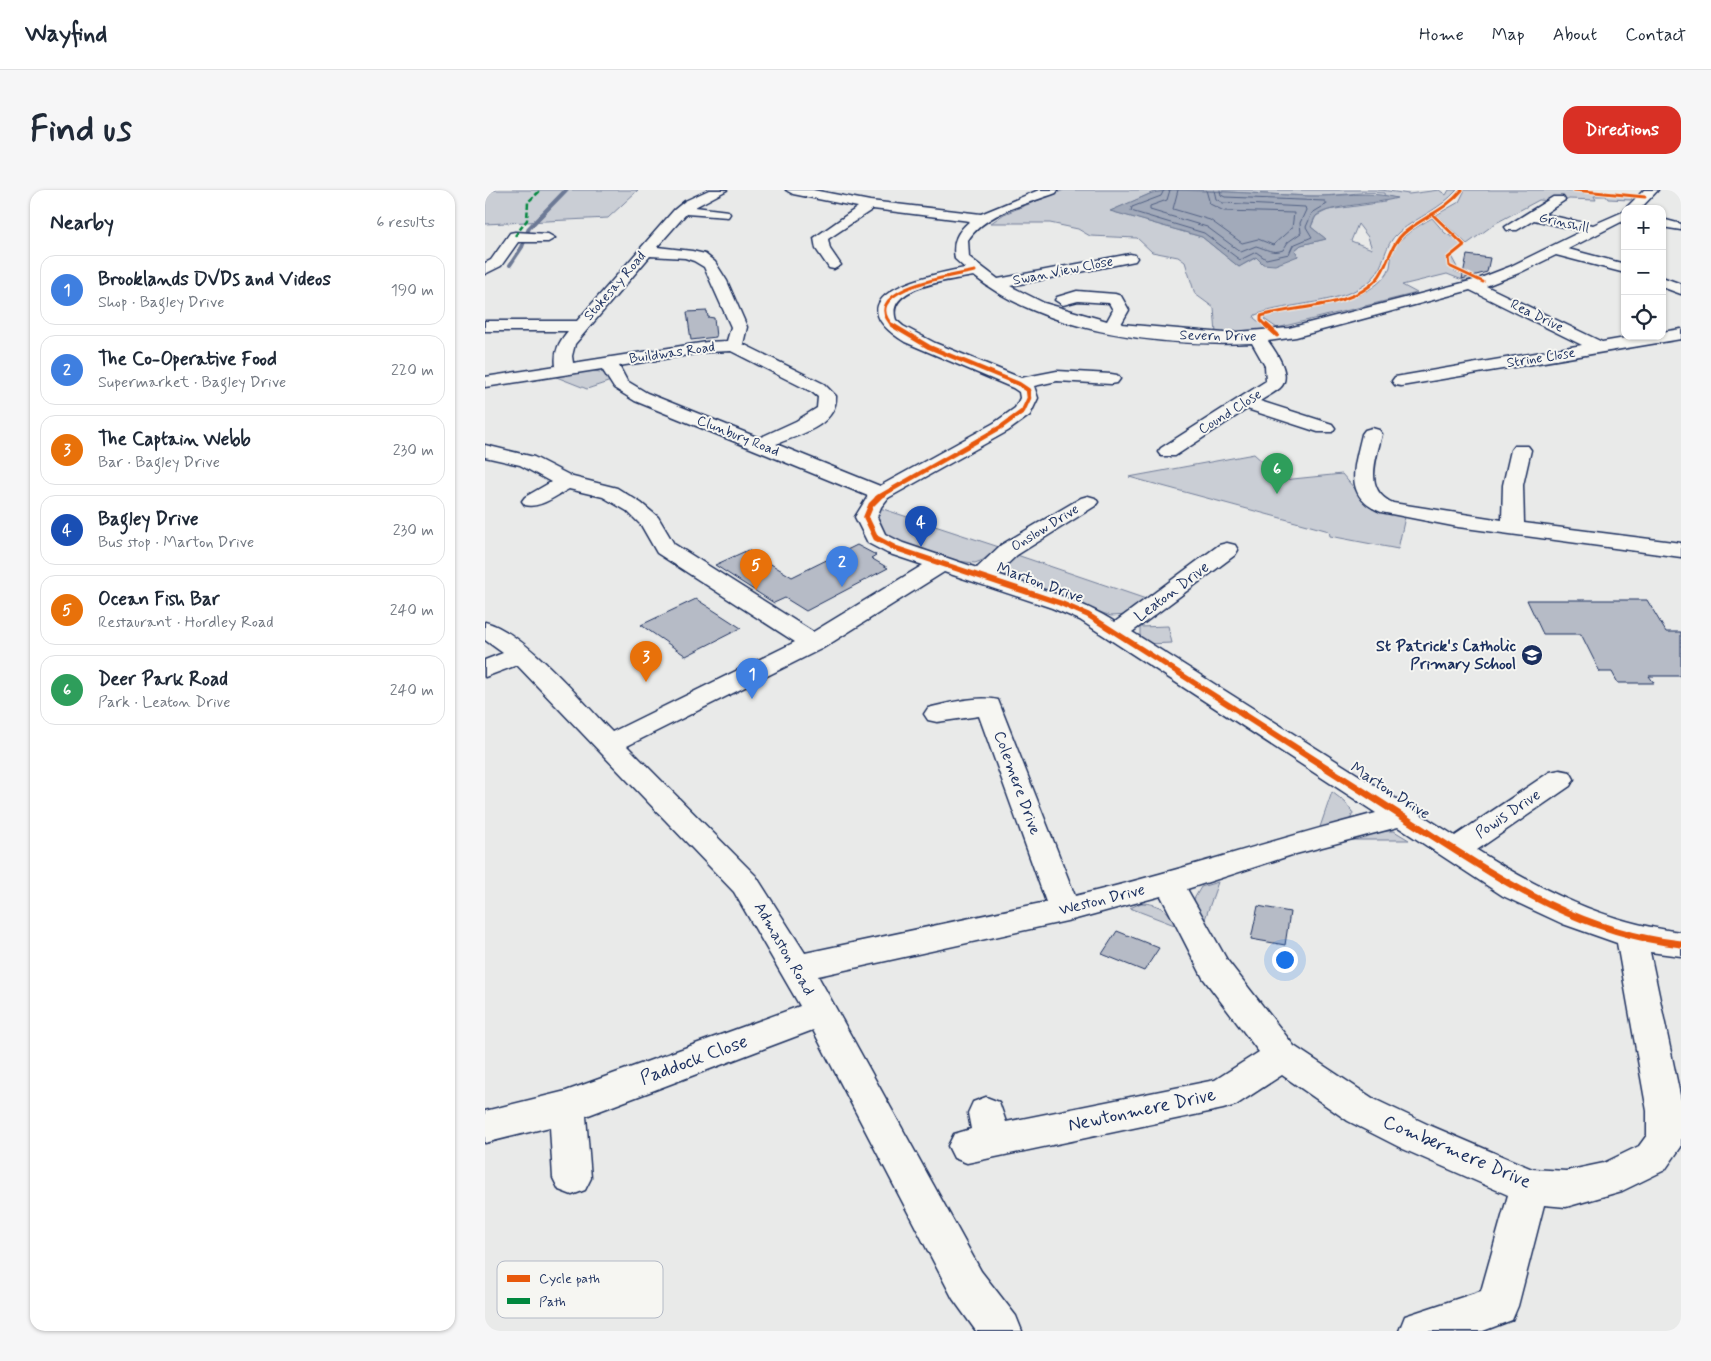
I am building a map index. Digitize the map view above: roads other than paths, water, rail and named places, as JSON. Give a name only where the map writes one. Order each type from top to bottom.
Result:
[{"type":"street","name":"Stokesay Road","points":[[565,370],[563,356],[567,343],[581,326],[683,210],[719,190]]},
{"type":"street","points":[[793,190],[870,205],[983,218]]},
{"type":"street","name":"Severn Drive","points":[[1051,190],[983,218],[967,230],[960,242],[962,259],[975,271],[997,284],[1035,306],[1057,315],[1087,324],[1111,328],[1212,338],[1257,338],[1290,332],[1472,285],[1514,270],[1621,216]]},
{"type":"street","points":[[1636,205],[1651,190]]},
{"type":"street","name":"Grinshill","points":[[1512,227],[1558,200]]},
{"type":"street","points":[[834,265],[823,249],[821,238],[870,205]]},
{"type":"street","points":[[683,210],[723,214]]},
{"type":"street","name":"Grinshill","points":[[1531,215],[1596,230]]},
{"type":"street","points":[[485,269],[496,263],[515,238],[542,238]]},
{"type":"street","points":[[1555,250],[1621,268]]},
{"type":"street","points":[[645,252],[672,252],[694,255],[708,262],[739,327],[735,343],[731,346]]},
{"type":"street","name":"Swan View Close","points":[[997,284],[1130,258]]},
{"type":"street","points":[[975,271],[931,280],[894,295],[887,304],[885,313],[888,321],[898,331],[920,343],[1019,384],[1057,376],[1083,381],[1111,380]]},
{"type":"street","points":[[1666,283],[1681,289]]},
{"type":"street","name":"Rea Drive","points":[[1472,285],[1601,348]]},
{"type":"street","points":[[1063,300],[1077,296],[1120,297],[1121,310],[1111,328]]},
{"type":"street","points":[[485,326],[581,326]]},
{"type":"street","name":"Strine Close","points":[[1401,381],[1681,334]]},
{"type":"street","name":"Cound Close","points":[[1168,452],[1274,384],[1276,378],[1269,353],[1257,338]]},
{"type":"street","name":"Buildwas Road","points":[[485,382],[707,347],[731,346],[743,348],[818,388],[827,396],[827,405],[824,412],[813,420],[759,445]]},
{"type":"street","name":"Clunbury Road","points":[[608,363],[620,384],[627,390],[881,494]]},
{"type":"street","name":"Marton Drive","points":[[1019,384],[1028,390],[1029,398],[1023,411],[1001,427],[881,494],[871,505],[867,517],[876,538],[895,548],[1074,609],[1116,633],[1514,888],[1570,914],[1631,935],[1681,944]]},
{"type":"street","points":[[1246,403],[1325,428]]},
{"type":"street","points":[[1372,434],[1363,482],[1369,496],[1377,502],[1410,514],[1681,550]]},
{"type":"street","points":[[1513,528],[1513,485],[1521,450]]},
{"type":"street","points":[[485,451],[527,461],[566,482],[610,492],[634,507],[649,522],[665,548],[813,643]]},
{"type":"street","points":[[532,501],[566,482]]},
{"type":"street","name":"Onslow Drive","points":[[981,577],[1009,550],[1088,502]]},
{"type":"street","name":"Leaton Drive","points":[[1116,633],[1227,550]]},
{"type":"street","points":[[609,744],[813,643],[891,599],[940,564]]},
{"type":"street","name":"Admaston Road","points":[[485,629],[521,654],[745,884],[797,968],[967,1285],[1001,1331]]},
{"type":"street","points":[[485,669],[521,654]]},
{"type":"street","name":"Colemere Drive","points":[[937,714],[989,706],[1064,909]]},
{"type":"street","name":"Powis Drive","points":[[1455,850],[1560,779]]},
{"type":"street","name":"Weston Drive","points":[[797,968],[1064,909],[1169,883],[1287,846],[1403,816]]},
{"type":"street","name":"Combermere Drive","points":[[1169,883],[1215,969],[1282,1056],[1361,1110],[1530,1186],[1566,1189],[1609,1179],[1652,1158],[1666,1139],[1665,1111],[1631,935]]},
{"type":"street","name":"Paddock Close","points":[[485,1127],[567,1108],[820,1013]]},
{"type":"street","name":"Newtonmere Drive","points":[[981,1133],[1223,1094],[1282,1056]]},
{"type":"street","points":[[567,1108],[573,1178]]},
{"type":"street","points":[[1420,1331],[1497,1306],[1530,1186]]},
{"type":"water","points":[[1173,190],[1309,196],[1375,194],[1397,198],[1322,212],[1315,217],[1311,227],[1326,239],[1301,245],[1295,250],[1298,256],[1275,265],[1263,264],[1256,257],[1239,267],[1202,237],[1110,211],[1152,193]]},
{"type":"waterway","points":[[510,265],[522,247],[529,228],[566,190]]},
{"type":"place","name":"Deer Park Road","points":[[1277,494]]},
{"type":"place","name":"Bagley Drive","points":[[921,547]]},
{"type":"place","name":"The Co-Operative Food","points":[[842,587]]},
{"type":"place","name":"Ocean Fish Bar","points":[[756,590]]},
{"type":"place","name":"St Patrick's Catholic Primary School","points":[[1532,655]]},
{"type":"place","name":"The Captain Webb","points":[[646,682]]},
{"type":"place","name":"Brooklands DVDs and Videos","points":[[752,699]]}]
